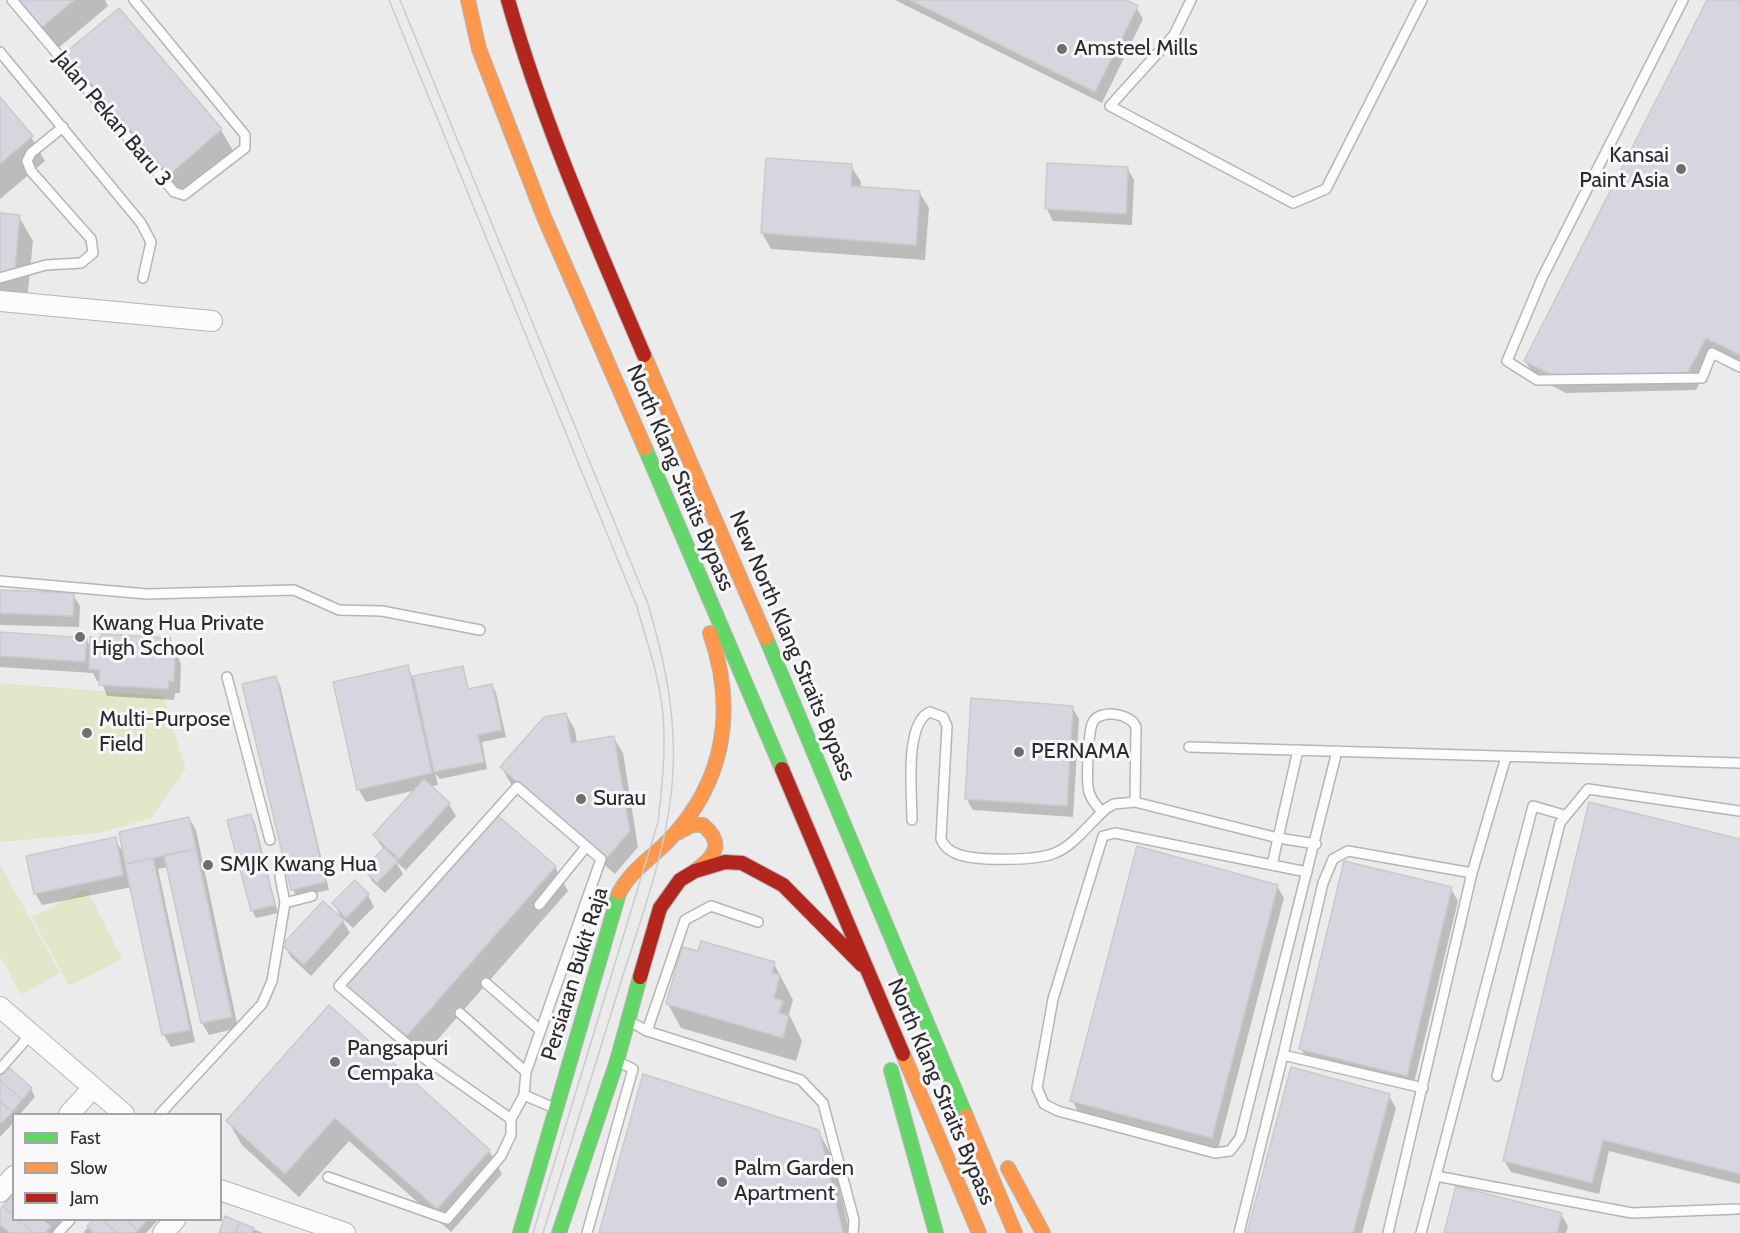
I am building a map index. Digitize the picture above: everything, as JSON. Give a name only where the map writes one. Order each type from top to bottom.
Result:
[{"type":"main road","points":[[453,0],[479,49]]},
{"type":"main road","name":"North Klang Straits Bypass","points":[[468,0],[479,49],[544,217],[658,477],[979,1233]]},
{"type":"main road","name":"New North Klang Straits Bypass","points":[[508,0],[530,76],[566,172],[822,769],[1015,1233]]},
{"type":"main road","name":"New North Klang Straits Bypass","points":[[515,0],[530,76]]},
{"type":"main road","name":"Persiaran Bukit Raja","points":[[520,1233],[616,899],[624,883],[637,867],[676,833],[705,790],[726,719],[726,693],[717,650],[685,574],[658,477]]},
{"type":"main road","points":[[559,1233],[617,1061],[660,908],[680,880],[712,857],[717,848],[716,839],[703,825],[692,825],[676,833]]},
{"type":"main road","points":[[694,870],[725,862],[742,863],[759,870],[783,885],[865,968]]},
{"type":"main road","name":"North Klang Straits Bypass","points":[[865,968],[925,1200],[936,1233]]},
{"type":"main road","points":[[933,1040],[966,1089],[986,1127]]},
{"type":"main road","points":[[1002,1156],[1043,1233]]},
{"type":"street","points":[[0,301],[212,321]]},
{"type":"street","points":[[0,1007],[123,1113]]},
{"type":"street","points":[[70,1113],[93,1088]]},
{"type":"street","points":[[0,1192],[12,1178]]},
{"type":"street","points":[[222,1191],[345,1233]]},
{"type":"lane","name":"Jalan Pekan Baru 3","points":[[12,0],[174,192],[184,195],[244,148],[245,135],[134,0]]},
{"type":"lane","points":[[1191,0],[1174,35],[1110,106],[1293,203],[1326,189],[1422,0]]},
{"type":"lane","points":[[1683,0],[1542,278],[1507,362],[1537,380],[1702,378],[1712,352],[1740,367]]},
{"type":"lane","points":[[0,52],[141,224],[151,242],[143,278]]},
{"type":"lane","points":[[0,278],[46,265],[81,262],[93,254],[91,239],[31,171],[27,161],[31,153],[63,127]]},
{"type":"lane","points":[[0,581],[147,594],[294,590],[339,610],[382,611],[480,630]]},
{"type":"lane","points":[[227,677],[270,840]]},
{"type":"lane","points":[[912,820],[913,733],[922,716],[930,712],[944,717],[947,726],[941,838],[943,844],[954,853],[972,857],[1030,858],[1055,854],[1114,804],[1135,802],[1278,838],[1316,843]]},
{"type":"lane","points":[[1102,812],[1090,795],[1088,784],[1091,730],[1093,722],[1100,716],[1127,715],[1136,727],[1135,802]]},
{"type":"lane","points":[[1189,747],[1740,763]]},
{"type":"lane","points":[[1272,865],[1298,750]]},
{"type":"lane","points":[[1307,872],[1115,833],[1104,836],[1053,999],[1037,1088],[1044,1104],[1058,1111],[1215,1153],[1230,1151],[1240,1138],[1316,843],[1337,751]]},
{"type":"lane","points":[[1388,1233],[1472,873],[1506,757]]},
{"type":"lane","points":[[328,1177],[447,1220],[501,1156],[511,1134],[511,1119],[524,1095],[526,1071],[601,859],[517,787],[339,986],[421,1056],[511,1119]]},
{"type":"lane","points":[[1497,1076],[1560,823],[1564,815],[1588,789],[1740,811]]},
{"type":"lane","points":[[1421,1233],[1533,806],[1564,815]]},
{"type":"lane","points":[[539,905],[586,847]]},
{"type":"lane","points":[[1239,1233],[1323,883],[1333,859],[1348,851],[1472,873]]},
{"type":"lane","points":[[161,1113],[262,1004],[272,981],[285,903],[280,876]]},
{"type":"lane","points":[[285,903],[312,896]]},
{"type":"lane","points":[[647,1031],[685,920],[711,906],[758,922]]},
{"type":"lane","points":[[486,983],[540,1030]]},
{"type":"lane","points":[[460,1013],[526,1071]]},
{"type":"lane","points":[[628,1021],[647,1031],[801,1080],[823,1103],[854,1220],[853,1233]]},
{"type":"lane","points":[[0,1069],[31,1034]]},
{"type":"lane","points":[[1283,1055],[1423,1088]]},
{"type":"lane","points":[[586,1233],[633,1069],[617,1061]]},
{"type":"lane","points":[[524,1095],[556,1109]]},
{"type":"lane","points":[[1436,1176],[1632,1213],[1737,1209]]},
{"type":"lane","points":[[58,1233],[69,1221]]},
{"type":"green space","name":"Multi-Purpose Field","points":[[0,683],[163,696],[186,769],[151,818],[99,833],[0,842]]},
{"type":"green space","points":[[0,864],[60,973],[21,995],[0,956]]},
{"type":"green space","points":[[87,889],[122,959],[69,986],[32,917]]},
{"type":"building","points":[[18,0],[74,0],[41,28]]},
{"type":"building","name":"Amsteel Mills","points":[[910,0],[1126,0],[1138,6],[1095,92]]},
{"type":"building","name":"Kansai Paint Asia","points":[[1707,0],[1740,0],[1740,355],[1706,338],[1687,374],[1556,377],[1524,361]]},
{"type":"building","points":[[119,8],[222,129],[169,175],[65,53]]},
{"type":"building","points":[[0,97],[33,136],[0,164]]},
{"type":"building","points":[[766,158],[852,164],[851,186],[920,191],[916,245],[761,233]]},
{"type":"building","points":[[1047,163],[1128,167],[1126,214],[1045,209]]},
{"type":"building","points":[[0,213],[20,215],[14,278],[0,277]]},
{"type":"building","points":[[0,590],[74,593],[73,616],[0,613]]},
{"type":"building","points":[[0,632],[87,638],[85,662],[0,656]]},
{"type":"building","points":[[101,634],[171,638],[170,650],[175,651],[174,682],[169,681],[168,689],[99,685],[100,670],[89,669],[90,637],[101,638]]},
{"type":"building","points":[[408,665],[432,773],[357,790],[333,682]]},
{"type":"building","points":[[463,666],[468,689],[492,684],[502,730],[478,735],[484,762],[434,772],[413,676]]},
{"type":"building","points":[[276,676],[326,882],[291,890],[242,684]]},
{"type":"building","name":"PERNAMA","points":[[971,698],[1073,706],[1067,806],[965,799]]},
{"type":"building","name":"Surau","points":[[566,713],[571,743],[614,736],[630,831],[606,859],[500,767],[544,717]]},
{"type":"building","points":[[424,779],[450,803],[399,859],[373,835]]},
{"type":"building","points":[[1589,802],[1740,839],[1740,1174],[1603,1140],[1592,1183],[1503,1161]]},
{"type":"building","points":[[251,814],[275,905],[251,911],[227,820]]},
{"type":"building","points":[[496,814],[556,866],[404,1039],[344,987]]},
{"type":"building","points":[[189,817],[196,849],[125,864],[119,832]]},
{"type":"building","points":[[116,837],[123,875],[34,894],[26,856]]},
{"type":"building","points":[[1137,846],[1278,885],[1212,1138],[1070,1101]]},
{"type":"building","points":[[384,848],[398,861],[377,883],[363,869]]},
{"type":"building","points":[[196,849],[232,1017],[201,1023],[164,855]]},
{"type":"building","points":[[153,858],[190,1030],[162,1035],[125,864]]},
{"type":"building","points":[[1344,861],[1452,887],[1407,1076],[1299,1049]]},
{"type":"building","points":[[355,880],[369,894],[346,918],[332,903]]},
{"type":"building","points":[[323,901],[344,920],[304,965],[282,945]]},
{"type":"building","points":[[701,941],[775,962],[772,973],[780,975],[774,998],[783,1001],[779,1013],[789,1016],[783,1038],[666,1004],[682,947],[698,951]]},
{"type":"building","name":"Pangsapuri Cempaka","points":[[329,1005],[490,1150],[437,1209],[335,1118],[285,1174],[226,1121]]},
{"type":"building","points":[[4,1063],[32,1088],[22,1100],[0,1080],[0,1068]]},
{"type":"building","points":[[1291,1067],[1390,1094],[1353,1233],[1247,1233]]},
{"type":"building","name":"Palm Garden Apartment","points":[[643,1074],[819,1130],[843,1233],[599,1233]]},
{"type":"building","points":[[0,1080],[22,1100],[12,1112],[0,1101]]},
{"type":"building","points":[[0,1101],[12,1112],[2,1123],[0,1122]]},
{"type":"building","points":[[1456,1186],[1562,1213],[1557,1233],[1444,1233]]},
{"type":"building","points":[[12,1195],[12,1213],[3,1206]]},
{"type":"building","points":[[3,1206],[12,1213],[12,1221],[19,1221],[34,1233],[10,1233],[0,1225],[0,1209]]},
{"type":"building","points":[[225,1216],[239,1222],[235,1233],[219,1233]]},
{"type":"building","points":[[19,1221],[44,1221],[51,1226],[45,1233],[34,1233]]},
{"type":"building","points":[[92,1221],[103,1221],[118,1233],[94,1233],[87,1226]]},
{"type":"building","points":[[103,1221],[127,1221],[138,1230],[135,1233],[118,1233]]},
{"type":"building","points":[[127,1221],[146,1221],[138,1230]]},
{"type":"building","points":[[239,1222],[254,1228],[252,1233],[235,1233]]},
{"type":"tram line","points":[[389,0],[637,607],[653,661],[661,701],[664,755],[658,822],[533,1233]]},
{"type":"tram line","points":[[400,0],[648,604],[664,665],[671,706],[673,770],[662,847],[543,1233]]},
{"type":"traffic: fast","points":[[645,448],[782,769]]},
{"type":"traffic: fast","points":[[766,638],[966,1116]]},
{"type":"traffic: fast","points":[[520,1233],[619,893]]},
{"type":"traffic: fast","points":[[559,1233],[617,1061],[640,977]]},
{"type":"traffic: fast","points":[[891,1070],[936,1233]]},
{"type":"traffic: slow","points":[[468,0],[479,49],[544,217],[645,448]]},
{"type":"traffic: slow","points":[[644,355],[766,638]]},
{"type":"traffic: slow","points":[[619,893],[630,877],[670,839],[689,816],[704,792],[714,768],[721,742],[724,716],[723,689],[710,633]]},
{"type":"traffic: slow","points":[[677,833],[692,825],[703,825],[714,838],[715,850],[708,860],[695,871]]},
{"type":"traffic: slow","points":[[903,1054],[979,1233]]},
{"type":"traffic: slow","points":[[966,1116],[1015,1233]]},
{"type":"traffic: slow","points":[[1008,1168],[1043,1233]]},
{"type":"traffic: jam","points":[[508,0],[553,136],[644,355]]},
{"type":"traffic: jam","points":[[782,769],[903,1054]]},
{"type":"traffic: jam","points":[[640,977],[660,908],[680,880],[695,871],[725,862],[742,863],[783,885],[862,965]]},
{"type":"place","name":"Amsteel Mills","points":[[1062,49]]},
{"type":"place","name":"Kansai Paint Asia","points":[[1681,169]]},
{"type":"place","name":"Kwang Hua Private High School","points":[[80,637]]},
{"type":"place","name":"Multi-Purpose Field","points":[[87,733]]},
{"type":"place","name":"PERNAMA","points":[[1019,752]]},
{"type":"place","name":"Surau","points":[[581,799]]},
{"type":"place","name":"SMJK Kwang Hua","points":[[208,865]]},
{"type":"place","name":"Pangsapuri Cempaka","points":[[335,1062]]},
{"type":"place","name":"Palm Garden Apartment","points":[[722,1182]]}]
